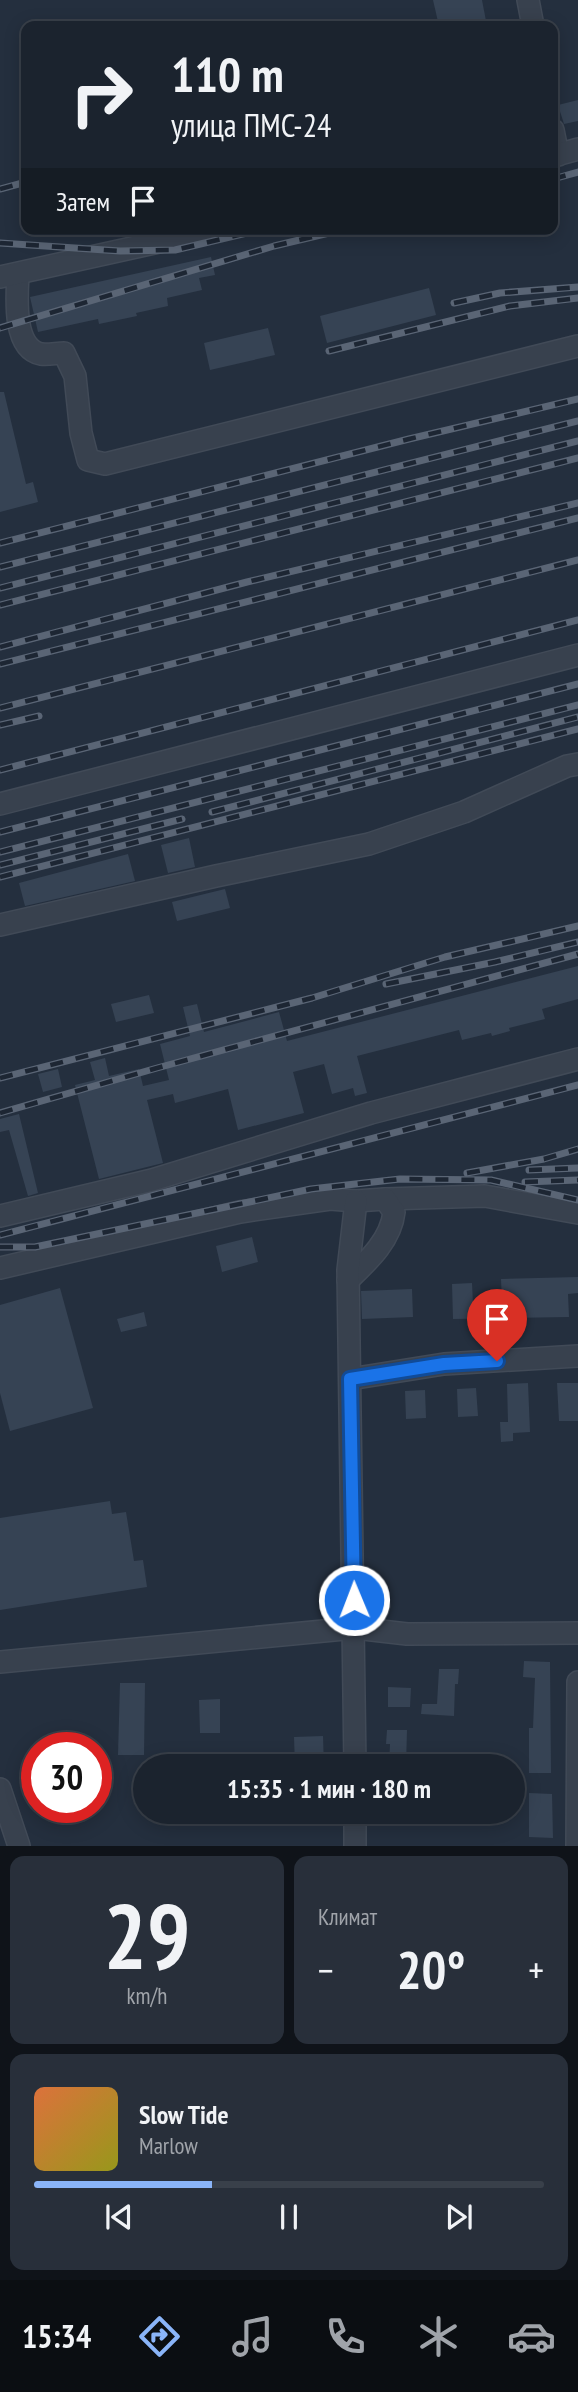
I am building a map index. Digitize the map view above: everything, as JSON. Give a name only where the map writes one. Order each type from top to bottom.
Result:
[{"type":"street","points":[[528,0],[532,21]]},
{"type":"street","points":[[191,235],[9,276],[17,322],[31,348],[40,354],[64,353],[75,376],[81,433],[88,460],[104,464],[578,346]]},
{"type":"street","points":[[0,804],[578,655]]},
{"type":"street","points":[[0,925],[369,844],[464,812],[567,766],[578,764]]},
{"type":"street","points":[[0,1216],[152,1180],[370,1113],[578,1059]]},
{"type":"street","points":[[0,1268],[240,1212],[330,1199],[356,1201],[485,1196],[578,1213]]},
{"type":"street","points":[[348,1280],[369,1261],[392,1226],[394,1212],[385,1199]]},
{"type":"street","points":[[355,1754],[348,1280],[356,1201]]},
{"type":"street","points":[[350,1379],[444,1364],[578,1356]]},
{"type":"street","points":[[0,1662],[355,1628],[407,1634],[578,1633]]},
{"type":"street","points":[[577,1846],[578,1682]]},
{"type":"street","points":[[0,1789],[19,1846]]},
{"type":"street","points":[[355,1824],[355,1846]]},
{"type":"building","points":[[433,0],[482,0],[486,21],[438,21]]},
{"type":"building","points":[[578,100],[578,121],[564,124],[558,105]]},
{"type":"building","points":[[211,257],[215,275],[199,278],[202,290],[167,298],[168,306],[99,324],[98,319],[38,332],[30,297]]},
{"type":"building","points":[[429,288],[436,315],[327,343],[320,316]]},
{"type":"building","points":[[268,328],[275,355],[210,370],[204,343]]},
{"type":"building","points":[[0,392],[4,392],[26,484],[33,482],[38,502],[0,512]]},
{"type":"building","points":[[189,838],[195,867],[168,873],[161,845]]},
{"type":"building","points":[[128,854],[135,881],[25,906],[19,883]]},
{"type":"building","points":[[225,889],[230,908],[177,921],[172,902]]},
{"type":"building","points":[[578,966],[578,999],[542,1009],[545,1019],[509,1028],[510,1031],[492,1036],[491,1033],[462,1040],[459,1030],[357,1056],[367,1093],[355,1096],[353,1088],[332,1094],[324,1064],[293,1072],[304,1113],[238,1130],[228,1089],[175,1103],[173,1094],[147,1100],[163,1163],[99,1179],[75,1085],[95,1080],[90,1062],[105,1058],[109,1076],[139,1069],[143,1086],[169,1080],[160,1044],[190,1036],[183,1007],[197,1004],[204,1032],[279,1012],[287,1041]]},
{"type":"building","points":[[149,995],[154,1013],[116,1022],[111,1004]]},
{"type":"building","points":[[58,1069],[62,1087],[43,1092],[38,1074]]},
{"type":"building","points":[[19,1114],[38,1193],[28,1196],[9,1130],[0,1132],[0,1119]]},
{"type":"building","points":[[252,1237],[258,1262],[222,1272],[216,1246]]},
{"type":"building","points":[[578,1277],[578,1293],[568,1294],[569,1317],[453,1319],[452,1284],[472,1283],[473,1304],[502,1302],[501,1279]]},
{"type":"building","points":[[60,1288],[93,1408],[10,1431],[0,1393],[0,1305]]},
{"type":"building","points":[[412,1289],[413,1317],[362,1319],[361,1291]]},
{"type":"building","points":[[144,1312],[147,1326],[121,1332],[117,1319]]},
{"type":"building","points":[[528,1383],[530,1432],[513,1433],[513,1441],[501,1442],[500,1422],[508,1422],[507,1384]]},
{"type":"building","points":[[557,1383],[578,1383],[578,1421],[559,1421]]},
{"type":"building","points":[[476,1388],[478,1416],[458,1417],[457,1389]]},
{"type":"building","points":[[425,1390],[426,1418],[406,1419],[405,1391]]},
{"type":"building","points":[[110,1501],[112,1514],[126,1512],[134,1561],[143,1560],[147,1587],[0,1610],[0,1518]]},
{"type":"building","points":[[524,1661],[550,1662],[551,1773],[529,1773],[529,1728],[533,1728],[535,1678],[523,1677]]},
{"type":"building","points":[[439,1669],[459,1669],[458,1684],[455,1684],[454,1716],[421,1714],[422,1704],[437,1704]]},
{"type":"building","points":[[120,1683],[145,1683],[144,1754],[118,1755]]},
{"type":"building","points":[[388,1687],[411,1688],[410,1707],[388,1707]]},
{"type":"building","points":[[220,1699],[220,1733],[200,1733],[199,1700]]},
{"type":"building","points":[[387,1730],[407,1730],[406,1754],[390,1754],[390,1744],[386,1744]]},
{"type":"building","points":[[323,1736],[324,1754],[295,1754],[294,1737]]},
{"type":"building","points":[[529,1793],[552,1794],[553,1838],[529,1837]]},
{"type":"railway","points":[[558,178],[578,172]]},
{"type":"railway","points":[[0,189],[21,183]]},
{"type":"railway","points":[[0,243],[120,251],[175,250],[239,235]]},
{"type":"railway","points":[[0,328],[274,246],[321,235]]},
{"type":"railway","points":[[454,303],[500,293],[578,287]]},
{"type":"railway","points":[[329,351],[510,306],[578,298]]},
{"type":"railway","points":[[0,543],[578,399]]},
{"type":"railway","points":[[0,567],[578,421]]},
{"type":"railway","points":[[0,588],[578,441]]},
{"type":"railway","points":[[0,605],[578,458]]},
{"type":"railway","points":[[0,647],[247,582],[578,503]]},
{"type":"railway","points":[[0,664],[578,518]]},
{"type":"railway","points":[[0,708],[578,560]]},
{"type":"railway","points":[[0,770],[578,620]]},
{"type":"railway","points":[[0,832],[578,684]]},
{"type":"railway","points":[[0,852],[578,705]]},
{"type":"railway","points":[[0,725],[39,716]]},
{"type":"railway","points":[[212,812],[578,717]]},
{"type":"railway","points":[[0,877],[578,729]]},
{"type":"railway","points":[[0,865],[182,819]]},
{"type":"railway","points":[[0,1078],[312,998],[445,957],[578,926]]},
{"type":"railway","points":[[386,984],[578,942]]},
{"type":"railway","points":[[0,1113],[578,954]]},
{"type":"railway","points":[[0,1235],[578,1085]]},
{"type":"railway","points":[[467,1173],[544,1159],[578,1149]]},
{"type":"railway","points":[[529,1170],[578,1168]]},
{"type":"railway","points":[[0,1247],[35,1247],[311,1189],[400,1179],[491,1180],[578,1200]]},
{"type":"railway","points":[[525,1182],[578,1180]]},
{"type":"route","points":[[354,1600],[350,1379],[444,1364],[497,1361]]}]
